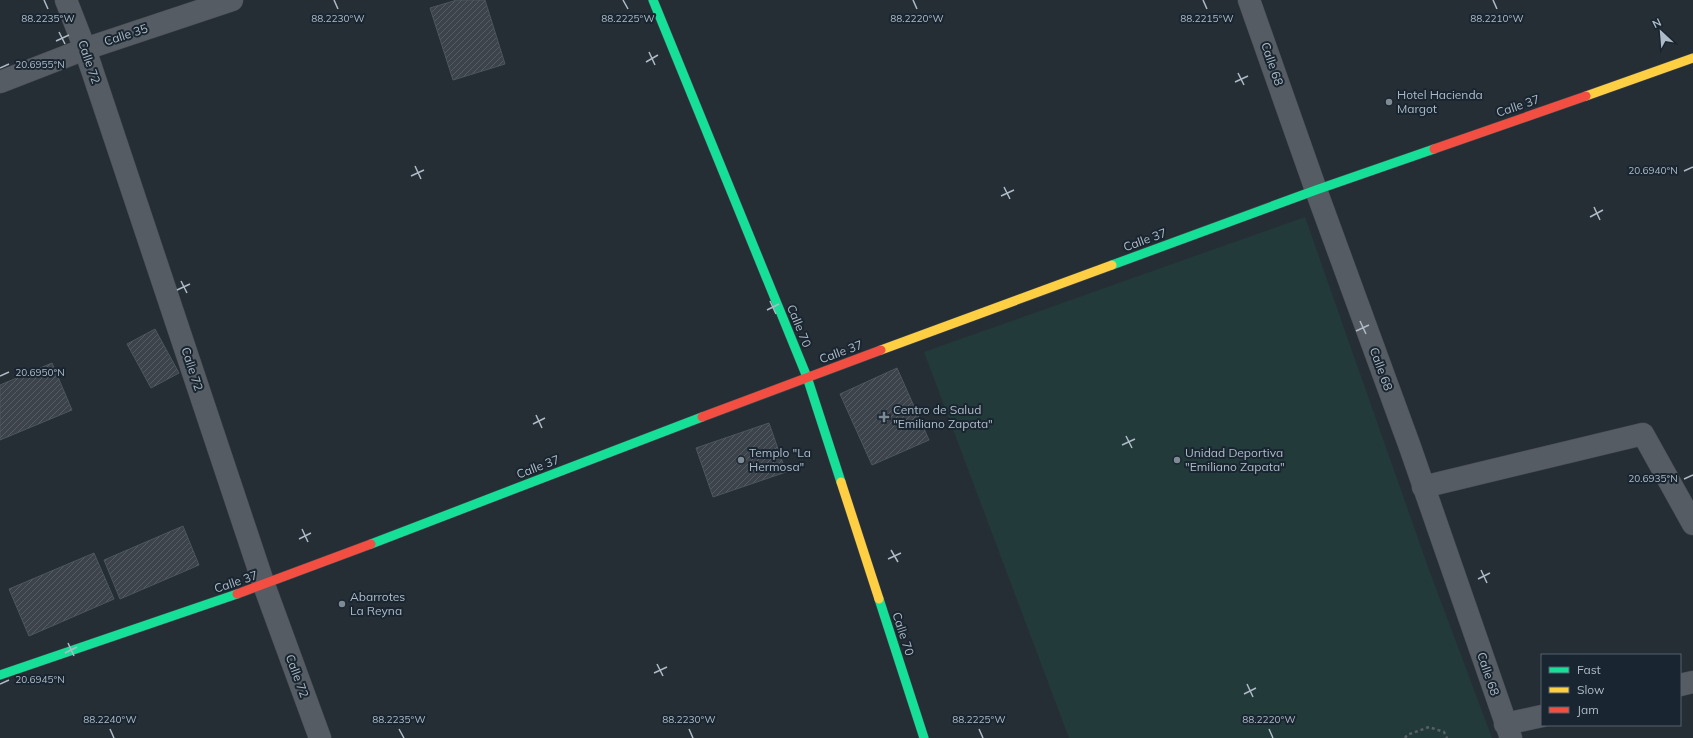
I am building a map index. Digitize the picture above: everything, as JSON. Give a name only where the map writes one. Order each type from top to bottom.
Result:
[{"type":"street","name":"Calle 72","points":[[66,0],[85,49],[264,585],[320,738]]},
{"type":"street","name":"Calle 35","points":[[0,82],[85,49],[232,0]]},
{"type":"street","name":"Calle 70","points":[[653,0],[807,377],[924,738]]},
{"type":"street","name":"Calle 68","points":[[1249,0],[1423,486],[1508,731]]},
{"type":"street","name":"Calle 37","points":[[0,675],[264,585],[807,377],[1316,190],[1693,58]]},
{"type":"street","points":[[1423,486],[1642,434],[1693,524]]},
{"type":"street","points":[[1681,685],[1693,682]]},
{"type":"street","points":[[1508,731],[1541,716]]},
{"type":"path","points":[[1405,738],[1407,735],[1429,727],[1444,732],[1447,738]]},
{"type":"green space","name":"Unidad Deportiva \"Emiliano Zapata\"","points":[[1305,217],[1428,567],[1492,738],[1069,738],[924,352]]},
{"type":"building","points":[[457,0],[485,0],[505,64],[453,80],[430,8]]},
{"type":"building","points":[[155,329],[179,373],[151,388],[127,344]]},
{"type":"building","points":[[52,363],[72,410],[0,440],[0,385]]},
{"type":"building","name":"Centro de Salud \"Emiliano Zapata\"","points":[[897,368],[929,440],[872,465],[840,394]]},
{"type":"building","name":"Templo \"La Hermosa\"","points":[[769,423],[786,472],[713,497],[696,448]]},
{"type":"building","points":[[183,526],[199,565],[120,599],[104,560]]},
{"type":"building","points":[[94,553],[114,599],[29,636],[9,589]]},
{"type":"traffic: fast","points":[[653,0],[807,377],[841,482]]},
{"type":"traffic: fast","points":[[1112,265],[1316,190],[1434,149]]},
{"type":"traffic: fast","points":[[371,544],[702,417]]},
{"type":"traffic: fast","points":[[0,675],[237,594]]},
{"type":"traffic: fast","points":[[879,599],[924,738]]},
{"type":"traffic: slow","points":[[1586,96],[1693,58]]},
{"type":"traffic: slow","points":[[881,350],[1112,265]]},
{"type":"traffic: slow","points":[[841,482],[879,599]]},
{"type":"traffic: jam","points":[[1434,149],[1586,96]]},
{"type":"traffic: jam","points":[[702,417],[881,350]]},
{"type":"traffic: jam","points":[[237,594],[371,544]]},
{"type":"place","name":"Hotel Hacienda Margot","points":[[1389,102]]},
{"type":"place","name":"Centro de Salud \"Emiliano Zapata\"","points":[[884,417]]},
{"type":"place","name":"Templo \"La Hermosa\"","points":[[741,460]]},
{"type":"place","name":"Unidad Deportiva \"Emiliano Zapata\"","points":[[1177,460]]},
{"type":"place","name":"Abarrotes La Reyna","points":[[342,604]]}]
